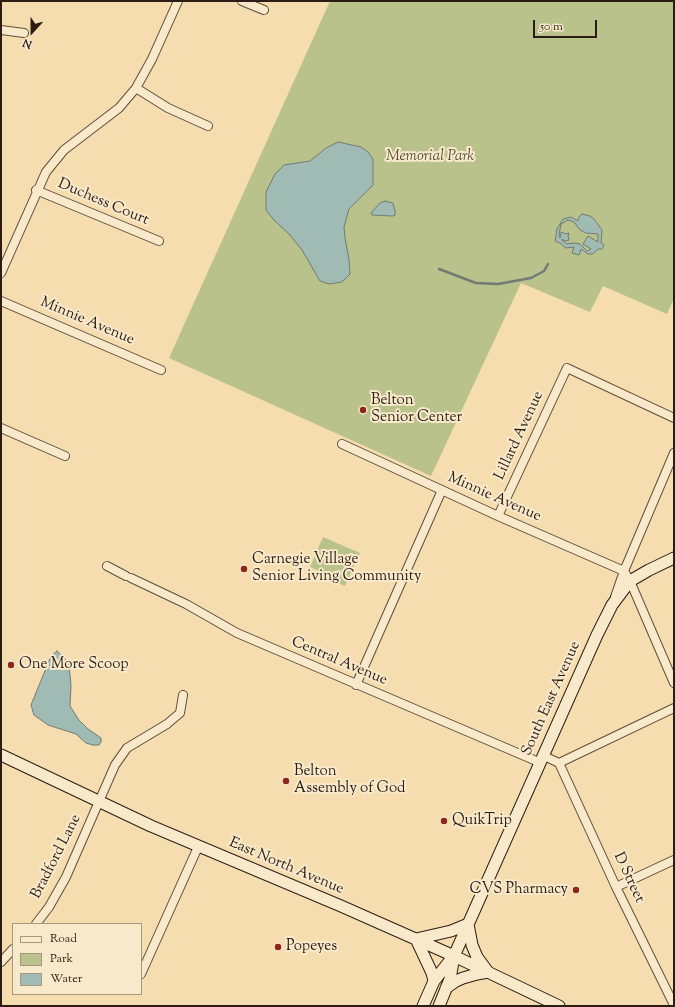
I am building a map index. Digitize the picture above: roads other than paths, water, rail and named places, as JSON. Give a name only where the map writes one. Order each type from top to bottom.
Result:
[{"type":"main road","points":[[627,576],[649,570],[674,558]]},
{"type":"main road","name":"South East Avenue","points":[[454,956],[597,635],[627,576]]},
{"type":"main road","name":"East North Avenue","points":[[1,755],[198,847],[341,906],[416,939],[559,1006]]},
{"type":"main road","points":[[434,981],[432,973],[416,939],[451,931],[468,924],[472,945],[477,958],[488,972],[463,978],[446,988]]},
{"type":"main road","points":[[423,1006],[434,981],[454,956]]},
{"type":"main road","points":[[439,1006],[446,988],[454,956]]},
{"type":"street","points":[[1,273],[36,190],[46,172],[61,153],[119,108],[136,88],[152,59],[178,1]]},
{"type":"street","points":[[242,1],[264,10]]},
{"type":"street","points":[[1,30],[24,33]]},
{"type":"street","points":[[136,88],[168,108],[208,126]]},
{"type":"street","name":"Duchess Court","points":[[36,190],[158,241]]},
{"type":"street","name":"Minnie Avenue","points":[[1,301],[161,370]]},
{"type":"street","name":"Lillard Avenue","points":[[498,516],[567,368],[674,418]]},
{"type":"street","points":[[1,428],[65,456]]},
{"type":"street","name":"Minnie Avenue","points":[[342,444],[627,576]]},
{"type":"street","points":[[674,454],[627,576],[674,682]]},
{"type":"street","points":[[356,685],[442,490]]},
{"type":"street","name":"Central Avenue","points":[[106,566],[186,604],[237,633],[356,685],[542,759],[559,763]]},
{"type":"street","name":"Bradford Lane","points":[[37,923],[63,882],[100,802],[115,765],[127,748],[167,724],[180,713],[183,695]]},
{"type":"street","points":[[559,763],[674,708]]},
{"type":"street","name":"D Street","points":[[559,763],[616,887],[674,1005]]},
{"type":"street","points":[[142,972],[198,847]]},
{"type":"street","points":[[616,887],[674,860]]},
{"type":"street","points":[[1,962],[12,950]]},
{"type":"water","points":[[338,142],[361,147],[368,152],[373,159],[373,185],[349,209],[344,227],[350,274],[342,282],[329,284],[320,281],[302,250],[266,210],[266,192],[275,174],[284,165],[310,161],[326,148]]},
{"type":"water","points":[[385,201],[393,203],[395,215],[372,215],[371,213],[380,203]]},
{"type":"water","points":[[582,214],[590,216],[602,230],[601,243],[604,245],[602,249],[598,249],[593,254],[588,254],[581,249],[579,255],[572,253],[574,247],[566,248],[555,241],[557,229],[563,219],[571,217],[578,221]],"holes":[[[568,220],[574,222],[580,230],[586,233],[598,234],[598,242],[588,236],[583,244],[591,249],[590,250],[587,251],[580,244],[567,244],[562,240],[569,240],[569,233],[566,234],[561,232],[560,238],[559,235],[561,224]]]},
{"type":"water","points":[[57,651],[69,665],[71,685],[70,706],[79,720],[88,729],[101,738],[99,745],[86,743],[76,734],[48,725],[34,715],[31,705],[51,656]]},
{"type":"waterway","points":[[439,269],[476,283],[498,284],[531,278],[544,271],[548,264]]},
{"type":"place","name":"Belton Senior Center","points":[[363,410]]},
{"type":"place","name":"Carnegie Village Senior Living Community","points":[[244,569]]},
{"type":"place","name":"One More Scoop","points":[[11,665]]},
{"type":"place","name":"Belton Assembly of God","points":[[286,781]]},
{"type":"place","name":"QuikTrip","points":[[444,821]]},
{"type":"place","name":"CVS Pharmacy","points":[[576,890]]},
{"type":"place","name":"Popeyes","points":[[278,947]]},
{"type":"park label","name":"Memorial Park","points":[[430,157]]}]
